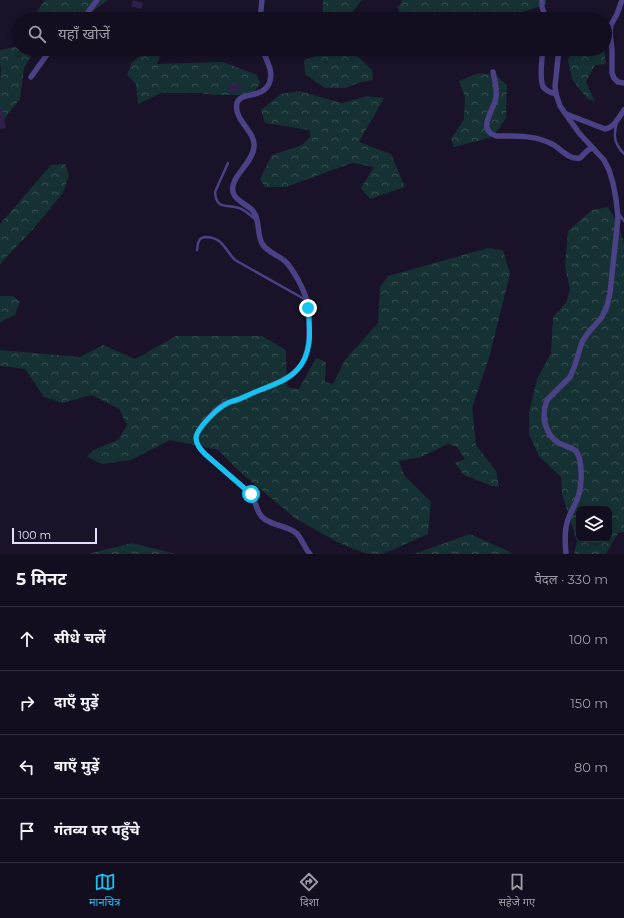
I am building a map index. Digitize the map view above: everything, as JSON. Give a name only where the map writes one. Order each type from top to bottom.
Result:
[{"type":"street","points":[[88,12],[97,0]]},
{"type":"street","points":[[261,12],[262,0]]},
{"type":"street","points":[[542,0],[541,7],[544,12]]},
{"type":"street","points":[[612,22],[617,14],[622,0]]},
{"type":"street","points":[[31,77],[46,56]]},
{"type":"street","points":[[265,56],[270,70],[271,77],[269,84],[266,89],[260,93],[242,98],[238,101],[237,110],[239,116],[255,145],[251,158],[234,182],[233,193],[254,212],[257,220],[260,240],[264,246],[281,258],[294,273],[306,300],[309,314],[309,343],[304,361],[289,377],[278,383],[225,404],[211,415],[198,433],[196,440],[200,449],[205,454],[251,494],[261,516],[270,522],[296,534],[310,554]]},
{"type":"street","points":[[543,56],[542,84],[547,91],[556,94]]},
{"type":"street","points":[[558,56],[555,86],[560,106],[578,133],[604,160],[609,170],[618,212],[617,234],[607,306],[602,317],[582,342],[570,377],[547,400],[543,417],[544,424],[553,438],[559,443],[576,451],[580,463],[580,492],[567,522],[565,539],[566,554]]},
{"type":"street","points":[[612,56],[612,73],[614,78],[618,82],[624,83]]},
{"type":"street","points":[[493,72],[496,96],[494,106],[487,120],[486,126],[491,134],[496,136],[542,139],[577,159],[593,148]]},
{"type":"street","points":[[565,114],[605,129],[609,129],[624,110]]},
{"type":"lane","points":[[619,116],[614,140],[616,145],[624,154]]},
{"type":"lane","points":[[228,163],[215,192],[217,202],[226,207],[240,208],[257,220]]},
{"type":"lane","points":[[618,212],[624,221]]},
{"type":"lane","points":[[197,250],[199,241],[204,237],[215,238],[220,241],[235,260],[306,300]]},
{"type":"green space","points":[[45,0],[108,0],[91,12],[37,11]]},
{"type":"green space","points":[[323,0],[362,0],[352,12],[322,12]]},
{"type":"green space","points":[[402,0],[547,0],[545,5],[522,12],[399,12],[398,8]]},
{"type":"green space","points":[[12,47],[12,56],[32,56],[24,68],[20,99],[3,120],[0,119],[0,50]]},
{"type":"green space","points":[[140,56],[160,56],[157,64],[223,62],[257,75],[260,83],[255,91],[242,95],[161,93],[138,104],[136,84],[127,75],[131,64]]},
{"type":"green space","points":[[317,56],[357,56],[372,70],[373,80],[358,83],[345,88],[325,88],[305,74],[304,60]]},
{"type":"green space","points":[[569,56],[605,56],[606,64],[595,65],[586,82],[595,101],[587,99],[572,79],[568,61]]},
{"type":"green space","points":[[479,73],[496,75],[507,85],[506,118],[493,137],[454,147],[451,139],[464,119],[465,97],[459,81]]},
{"type":"green space","points":[[299,91],[342,103],[367,96],[384,98],[359,142],[391,154],[405,187],[370,199],[361,188],[374,167],[352,163],[286,187],[265,187],[260,179],[272,155],[302,145],[311,136],[309,130],[265,123],[261,110],[281,94]]},
{"type":"green space","points":[[65,164],[69,175],[63,193],[34,228],[0,264],[0,224],[51,165]]},
{"type":"green space","points":[[608,207],[617,222],[624,243],[624,532],[618,533],[606,554],[574,554],[577,542],[612,542],[612,506],[576,506],[576,539],[562,494],[561,477],[539,456],[529,434],[529,413],[537,379],[551,353],[553,317],[566,303],[570,290],[565,266],[568,231],[592,210]]},
{"type":"green space","points":[[488,248],[503,250],[510,274],[489,358],[472,408],[476,445],[496,471],[499,487],[492,486],[464,475],[455,463],[465,459],[457,447],[448,444],[421,457],[399,461],[404,475],[431,502],[428,534],[383,554],[367,554],[339,543],[296,519],[239,471],[218,450],[170,440],[131,460],[102,464],[87,457],[93,450],[118,440],[127,425],[119,409],[92,395],[62,403],[44,397],[25,369],[0,366],[0,350],[80,357],[103,345],[135,359],[176,336],[262,336],[286,350],[287,387],[299,389],[316,358],[326,362],[325,382],[333,384],[345,360],[378,323],[380,287],[388,276]]},
{"type":"green space","points":[[0,296],[13,296],[20,302],[15,315],[0,322]]},
{"type":"green space","points":[[470,534],[510,552],[511,554],[414,554]]},
{"type":"green space","points":[[132,543],[176,554],[88,554]]},
{"type":"building","points":[[133,0],[143,3],[141,9],[131,6]]},
{"type":"building","points":[[240,83],[241,91],[229,93],[228,85]]},
{"type":"building","points":[[0,107],[2,107],[6,128],[0,129]]},
{"type":"route","points":[[251,494],[200,449],[196,437],[211,415],[225,404],[278,383],[289,377],[297,370],[304,361],[308,350],[308,308]]}]
